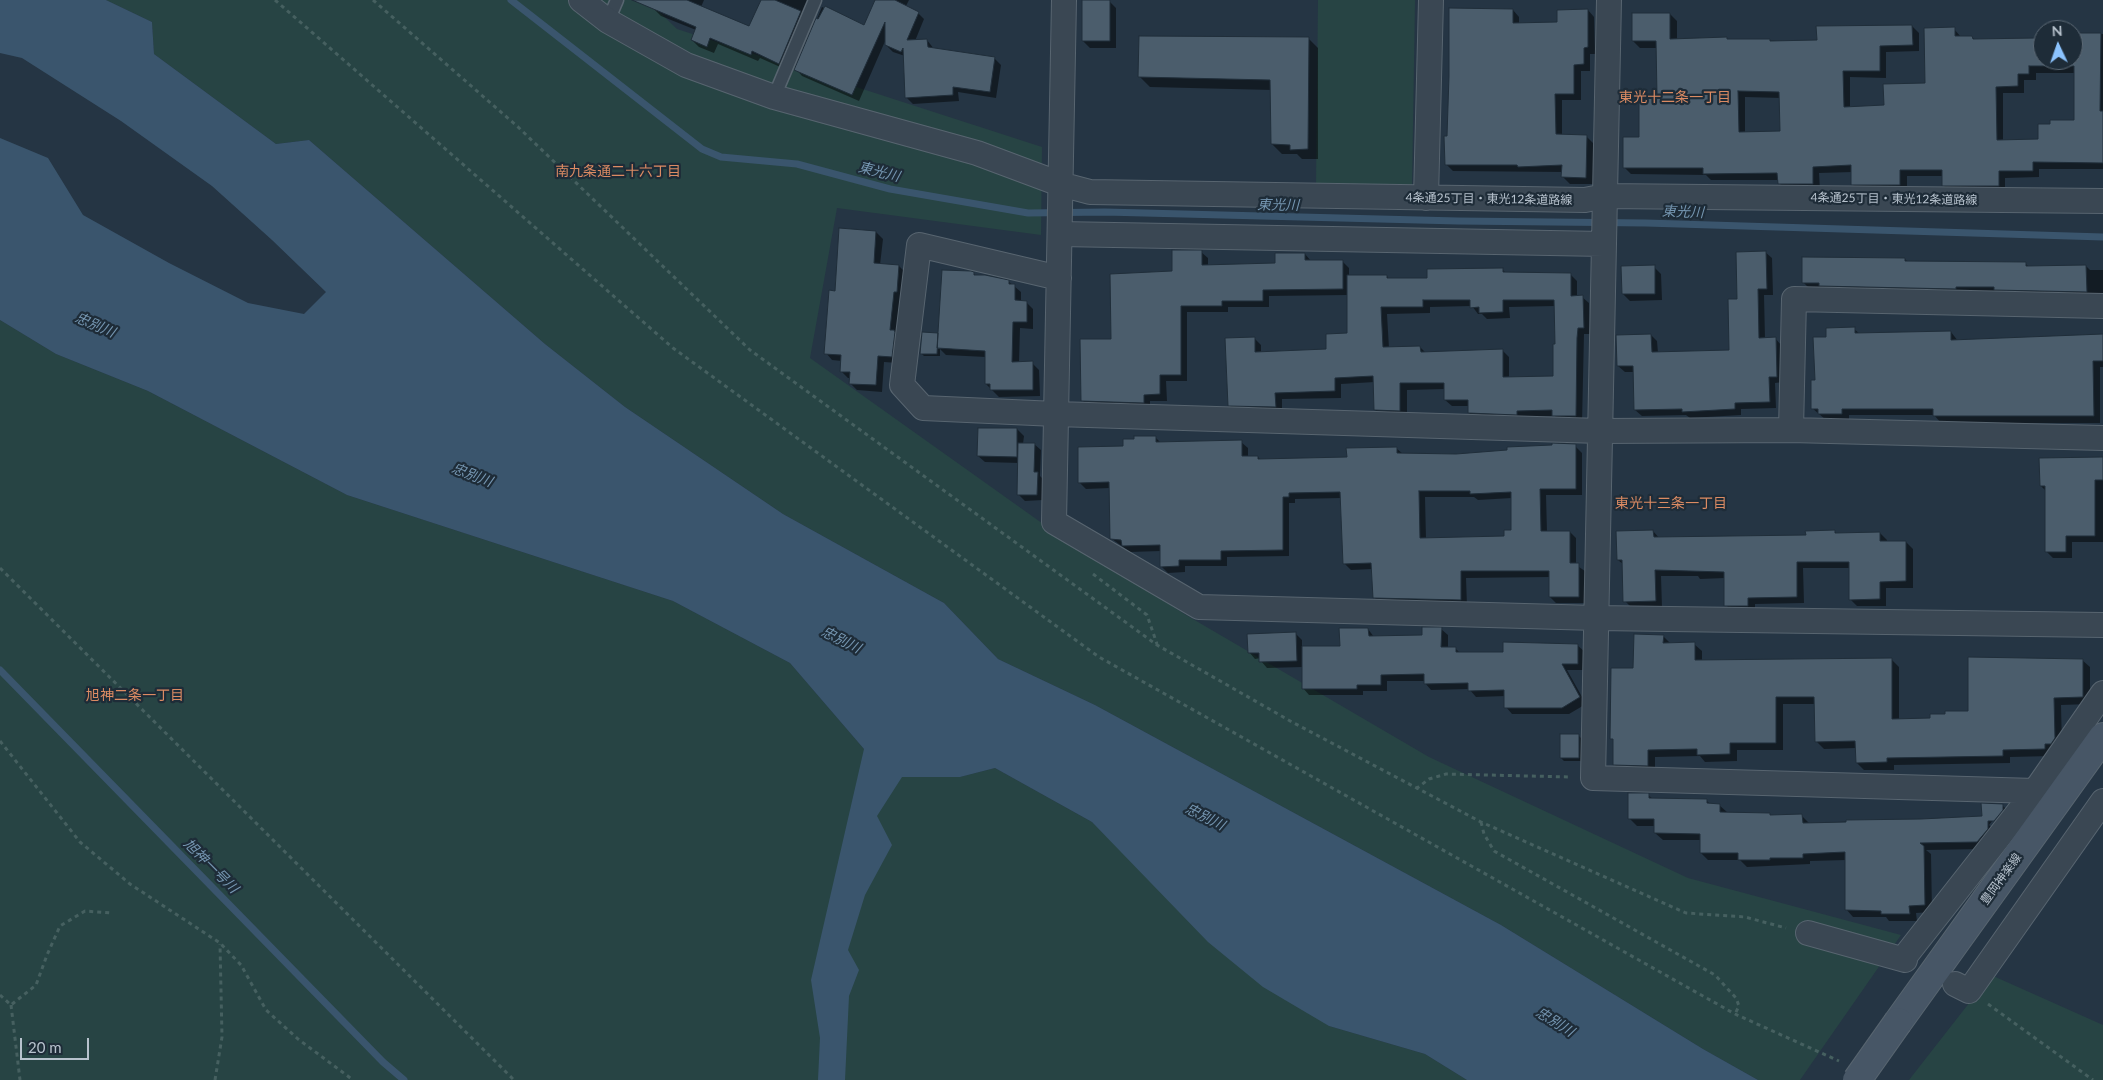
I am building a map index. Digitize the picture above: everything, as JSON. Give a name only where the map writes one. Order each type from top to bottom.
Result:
[{"type":"main road","name":"豊岡神楽線","points":[[1851,1072],[1898,1022],[2103,737]]},
{"type":"street","points":[[581,0],[612,10],[686,65],[774,97],[977,153],[1060,210],[1605,222]]},
{"type":"street","points":[[1064,0],[1054,522],[1199,608],[1597,618],[2103,625]]},
{"type":"street","points":[[1426,198],[1431,0]]},
{"type":"street","points":[[1609,0],[1593,778],[2035,791]]},
{"type":"street","name":"4条通25丁目・東光12条道路線","points":[[1060,210],[1090,192],[1586,200],[1605,222],[2103,201]]},
{"type":"street","points":[[1059,278],[919,245],[902,385],[923,408],[1056,414],[1600,431],[1791,430],[2103,438]]},
{"type":"street","points":[[1791,430],[1794,299],[2103,306]]},
{"type":"street","points":[[1808,933],[1904,960],[2035,791],[2103,693]]},
{"type":"street","points":[[1962,987],[2103,801]]},
{"type":"lane","points":[[774,97],[815,0]]},
{"type":"path","points":[[275,0],[673,348],[1100,657],[1735,1014],[1851,1072]]},
{"type":"path","points":[[373,0],[518,127],[750,350],[1157,645],[1292,722],[1481,822],[1686,913],[1745,917],[1808,933]]},
{"type":"path","points":[[0,568],[514,1080]]},
{"type":"path","points":[[1088,570],[1146,615],[1157,645]]},
{"type":"path","points":[[0,741],[80,842],[130,884],[220,943],[241,965],[266,1010],[298,1039],[353,1080]]},
{"type":"path","points":[[1416,789],[1429,778],[1446,774],[1593,778]]},
{"type":"path","points":[[1481,822],[1484,834],[1494,851],[1716,976],[1736,998],[1739,1006],[1735,1014]]},
{"type":"path","points":[[11,1004],[36,985],[46,954],[60,926],[86,911],[111,913]]},
{"type":"path","points":[[215,1080],[222,1038],[220,943]]},
{"type":"path","points":[[1962,987],[2092,1080]]},
{"type":"path","points":[[0,995],[11,1004],[20,1080]]},
{"type":"green space","points":[[106,0],[647,0],[677,29],[1042,147],[1041,235],[837,208],[810,358],[1039,521],[1186,615],[1429,757],[1688,878],[1901,935],[1800,1080],[1758,1080],[1703,1049],[1501,925],[1095,705],[998,659],[944,603],[783,514],[625,407],[545,344],[309,140],[276,144],[154,54],[152,22]]},
{"type":"green space","points":[[1318,0],[1415,0],[1412,188],[1316,186]]},
{"type":"green space","points":[[0,320],[56,354],[148,391],[347,495],[673,601],[790,663],[864,749],[960,777],[995,768],[1092,822],[1138,868],[1329,1026],[1425,1054],[1467,1080],[0,1080]]},
{"type":"green space","points":[[1991,975],[2103,1025],[2103,1080],[1909,1080]]},
{"type":"water","name":"忠別川","points":[[0,0],[106,0],[152,22],[154,54],[276,144],[309,140],[545,344],[625,407],[783,514],[944,603],[998,659],[1095,705],[1501,925],[1703,1049],[1758,1080],[1467,1080],[1425,1054],[1329,1026],[1263,987],[1208,942],[1092,822],[995,768],[960,777],[902,777],[877,816],[892,845],[865,895],[848,950],[859,970],[849,996],[845,1080],[818,1080],[820,1038],[811,980],[864,749],[790,663],[673,601],[347,495],[148,391],[56,354],[0,320],[0,138],[48,158],[83,215],[169,263],[248,303],[304,314],[326,292],[212,186],[121,121],[22,58],[0,53]]},
{"type":"building","points":[[632,0],[687,0],[749,26],[761,0],[775,0],[801,11],[779,64],[752,51],[751,55],[710,38],[707,47],[691,40],[696,27]]},
{"type":"building","points":[[875,0],[895,0],[919,12],[907,40],[927,39],[928,47],[995,57],[990,92],[953,87],[953,95],[905,98],[903,48],[901,52],[885,45],[885,22],[852,95],[794,70],[816,18],[818,19],[825,6],[864,25]]},
{"type":"building","points":[[1082,0],[1110,0],[1110,41],[1082,41]]},
{"type":"building","points":[[1449,8],[1513,9],[1513,23],[1557,22],[1557,10],[1588,9],[1588,47],[1584,48],[1584,64],[1574,65],[1574,94],[1555,94],[1556,134],[1587,135],[1586,178],[1561,177],[1562,165],[1518,167],[1517,165],[1445,165],[1444,136],[1447,136]]},
{"type":"building","points":[[1632,13],[1670,13],[1670,39],[1727,37],[1727,39],[1770,39],[1770,41],[1817,40],[1816,26],[1912,25],[1913,45],[1880,46],[1880,71],[1843,71],[1844,107],[1884,105],[1883,84],[1925,83],[1924,28],[1955,27],[1955,36],[1972,36],[1973,39],[2033,38],[2033,66],[2029,66],[2029,74],[2018,74],[2018,86],[1996,87],[1997,140],[2038,139],[2038,124],[2050,124],[2050,120],[2074,120],[2074,70],[2083,70],[2083,33],[2101,33],[2100,111],[2103,111],[2103,163],[2033,162],[2033,171],[1999,171],[1999,186],[1942,186],[1942,170],[1900,170],[1900,185],[1851,185],[1851,165],[1813,167],[1813,184],[1778,184],[1777,173],[1703,174],[1703,168],[1623,168],[1623,137],[1639,137],[1639,96],[1657,96],[1656,41],[1632,41]],"holes":[[[1738,91],[1779,92],[1780,131],[1739,132]]]},
{"type":"building","points":[[1139,36],[1309,37],[1308,149],[1290,150],[1290,145],[1271,144],[1270,80],[1138,77]]},
{"type":"building","points":[[839,228],[876,231],[874,263],[899,265],[897,292],[894,292],[890,330],[895,332],[892,357],[878,356],[876,385],[849,384],[850,372],[840,372],[841,355],[824,354],[829,290],[835,291]]},
{"type":"building","points":[[1172,250],[1202,250],[1202,265],[1275,263],[1275,253],[1305,253],[1305,260],[1343,260],[1343,289],[1263,290],[1263,301],[1222,301],[1222,306],[1181,306],[1181,375],[1160,375],[1160,394],[1144,395],[1144,403],[1081,401],[1080,339],[1111,339],[1110,274],[1172,271]]},
{"type":"building","points":[[1766,251],[1767,289],[1758,289],[1759,338],[1776,337],[1777,377],[1769,377],[1770,402],[1735,403],[1735,409],[1682,412],[1682,409],[1634,410],[1633,366],[1617,366],[1616,335],[1651,334],[1652,352],[1729,350],[1728,299],[1737,299],[1736,252]]},
{"type":"building","points":[[1802,257],[1905,258],[1905,261],[2026,262],[2026,266],[2086,265],[2087,292],[1994,290],[1994,287],[1956,287],[1956,289],[1819,286],[1819,283],[1802,283]]},
{"type":"building","points":[[1655,265],[1655,294],[1622,294],[1621,266]]},
{"type":"building","points":[[1503,268],[1503,272],[1571,273],[1571,296],[1583,295],[1584,328],[1578,328],[1577,338],[1576,416],[1552,416],[1552,410],[1517,411],[1517,415],[1468,413],[1468,400],[1444,400],[1444,383],[1400,383],[1400,411],[1374,410],[1373,376],[1335,378],[1335,391],[1275,393],[1276,407],[1228,406],[1225,338],[1255,337],[1255,352],[1326,349],[1326,334],[1347,333],[1347,275],[1427,278],[1427,269]],"holes":[[[1423,300],[1470,300],[1470,308],[1479,307],[1479,313],[1503,312],[1503,300],[1554,300],[1555,344],[1553,344],[1553,376],[1503,377],[1503,349],[1421,352],[1420,346],[1383,347],[1381,307],[1423,307]]]},
{"type":"building","points":[[942,270],[971,271],[974,272],[974,275],[985,275],[1009,280],[1009,284],[1015,284],[1015,300],[1027,301],[1027,322],[1013,322],[1012,362],[1033,361],[1033,390],[990,390],[990,384],[985,384],[985,351],[937,348]]},
{"type":"building","points":[[1855,327],[1855,333],[1951,331],[1951,340],[2103,334],[2103,361],[2093,361],[2094,416],[1933,416],[1933,409],[1842,409],[1842,414],[1818,414],[1818,409],[1811,409],[1811,380],[1815,380],[1813,337],[1826,337],[1826,328]]},
{"type":"building","points":[[922,332],[938,333],[937,354],[920,354]]},
{"type":"building","points":[[978,428],[1017,428],[1017,457],[977,456]]},
{"type":"building","points":[[1134,436],[1156,436],[1156,442],[1242,440],[1242,456],[1258,456],[1258,459],[1347,457],[1346,448],[1397,447],[1397,453],[1456,454],[1507,450],[1507,447],[1552,445],[1552,443],[1576,444],[1576,489],[1540,489],[1541,531],[1570,531],[1570,563],[1579,563],[1579,597],[1549,597],[1549,571],[1461,571],[1461,600],[1373,598],[1371,563],[1343,564],[1340,492],[1289,493],[1289,497],[1283,497],[1283,550],[1221,551],[1221,560],[1179,560],[1179,566],[1160,567],[1160,545],[1122,546],[1121,540],[1110,539],[1109,482],[1078,483],[1078,447],[1123,446],[1123,439],[1134,439]],"holes":[[[1419,491],[1470,491],[1470,494],[1511,492],[1511,530],[1504,530],[1504,536],[1420,538]]]},
{"type":"building","points":[[1018,443],[1035,443],[1034,472],[1038,472],[1037,495],[1017,495]]},
{"type":"building","points":[[2103,457],[2103,480],[2095,480],[2095,536],[2066,536],[2066,552],[2045,552],[2045,486],[2040,486],[2039,458]]},
{"type":"building","points":[[1653,530],[1654,537],[1806,535],[1805,531],[1835,530],[1835,533],[1880,532],[1880,541],[1906,541],[1906,581],[1880,582],[1880,599],[1849,600],[1849,562],[1797,562],[1797,597],[1748,598],[1748,606],[1724,606],[1724,572],[1655,570],[1656,601],[1623,602],[1622,560],[1617,560],[1616,531]]},
{"type":"building","points":[[1422,627],[1442,627],[1441,647],[1456,647],[1456,652],[1503,652],[1503,642],[1578,644],[1578,664],[1562,664],[1580,697],[1562,708],[1504,708],[1504,690],[1468,691],[1468,683],[1424,684],[1424,674],[1381,675],[1381,685],[1357,685],[1357,689],[1302,689],[1302,646],[1340,646],[1339,628],[1368,628],[1369,636],[1422,635]]},
{"type":"building","points":[[1296,632],[1297,661],[1259,662],[1259,653],[1248,653],[1247,634]]},
{"type":"building","points":[[1634,634],[1664,635],[1663,643],[1695,642],[1695,660],[1892,658],[1892,719],[1930,718],[1930,714],[1945,714],[1945,711],[1968,711],[1968,657],[2083,659],[2083,697],[2054,698],[2055,738],[2051,744],[2045,744],[2045,749],[2003,750],[2003,756],[1887,758],[1887,762],[1856,763],[1855,741],[1815,742],[1814,697],[1776,697],[1776,743],[1730,743],[1730,754],[1697,755],[1697,749],[1648,750],[1648,766],[1613,765],[1613,739],[1610,739],[1611,668],[1633,668]]},
{"type":"building","points":[[1560,734],[1579,734],[1579,758],[1560,758]]},
{"type":"building","points":[[1628,793],[1649,793],[1649,798],[1707,799],[1707,803],[1720,804],[1720,812],[1770,813],[1770,815],[1802,814],[1803,823],[1982,816],[1981,803],[2003,804],[2003,810],[1994,821],[1988,821],[1988,829],[1977,842],[1920,843],[1924,846],[1925,905],[1909,906],[1910,914],[1881,914],[1881,911],[1845,910],[1845,852],[1803,854],[1803,858],[1770,858],[1770,860],[1738,860],[1738,853],[1700,853],[1700,834],[1654,833],[1654,819],[1628,819]]},
{"type":"waterway","name":"東光川","points":[[511,0],[702,149],[721,157],[797,164],[890,189],[1028,213],[1105,212],[1458,221],[1646,223],[2103,237]]},
{"type":"waterway","name":"旭神一号川","points":[[0,670],[383,1062],[404,1080]]},
{"type":"district","name":"東光十二条一丁目","points":[[1675,97]]},
{"type":"district","name":"南九条通二十六丁目","points":[[618,171]]},
{"type":"district","name":"東光十三条一丁目","points":[[1671,503]]},
{"type":"district","name":"旭神二条一丁目","points":[[135,695]]}]
